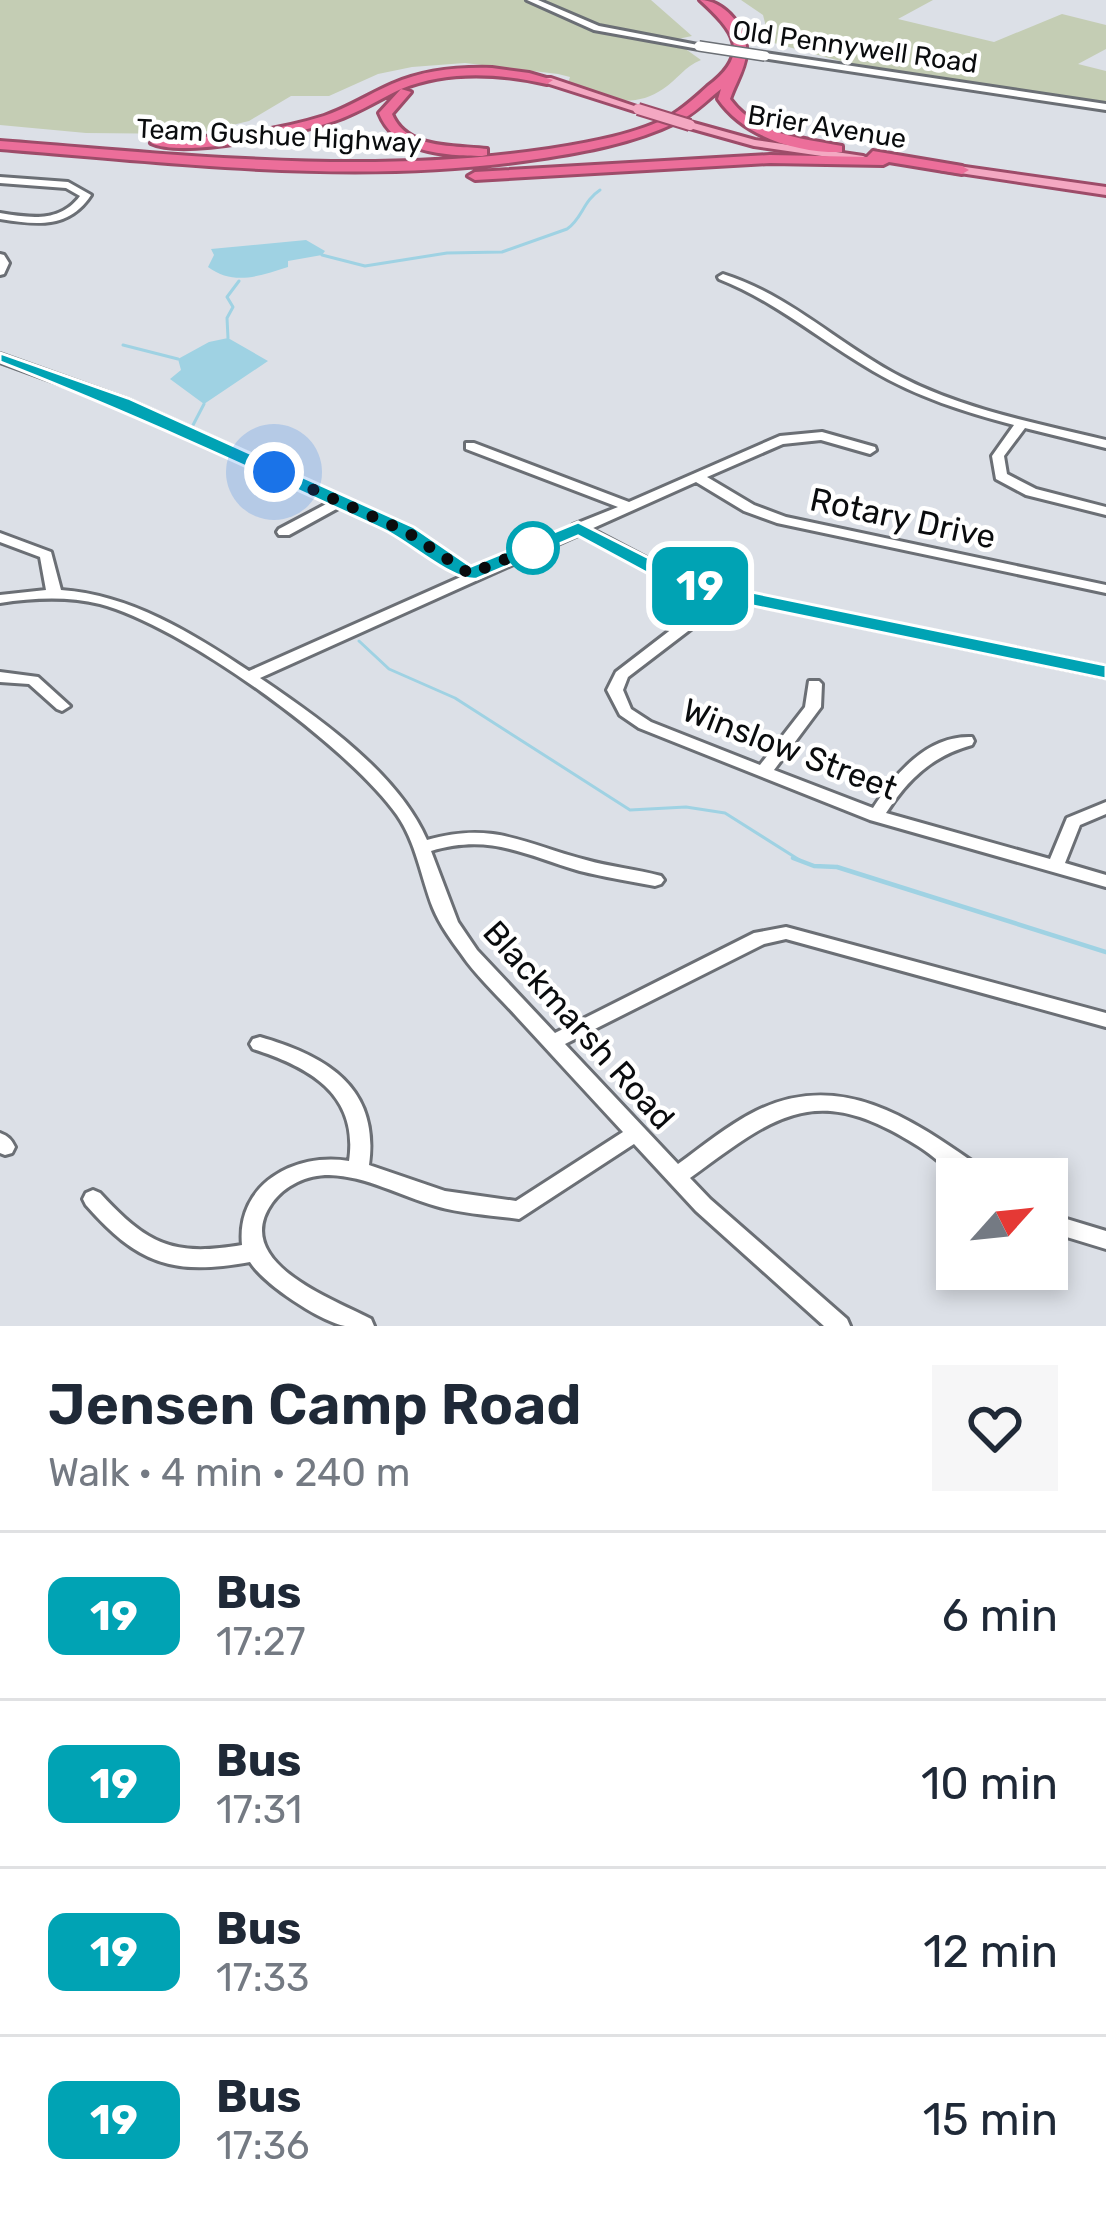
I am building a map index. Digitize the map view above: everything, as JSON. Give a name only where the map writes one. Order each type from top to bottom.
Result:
[{"type":"highway","name":"Team Gushue Highway","points":[[0,140],[392,162],[528,151],[635,124],[704,86],[721,67],[726,41],[713,20],[689,0]]},
{"type":"highway","points":[[706,0],[736,28],[741,55],[724,99],[730,111],[760,130],[800,142],[962,170]]},
{"type":"highway","points":[[107,143],[207,141],[288,130],[354,110],[406,83],[443,74],[499,72],[547,80]]},
{"type":"highway","name":"Team Gushue Highway","points":[[0,140],[289,165],[422,167],[547,155],[618,138],[705,99],[732,73]]},
{"type":"highway","points":[[528,151],[470,152],[428,146],[395,132],[385,113],[409,90],[446,80],[502,76],[547,80]]},
{"type":"highway","points":[[289,165],[474,176],[770,159],[883,161]]},
{"type":"main road","name":"Brier Avenue","points":[[547,80],[690,125],[791,150],[1106,191]]},
{"type":"street","name":"Old Pennywell Road","points":[[531,0],[604,30],[1106,107]]},
{"type":"street","points":[[0,180],[68,185],[86,195],[78,208],[59,217],[36,221],[0,216]]},
{"type":"street","points":[[0,257],[0,272]]},
{"type":"street","points":[[723,277],[780,299],[902,383],[1022,423],[1106,444]]},
{"type":"street","points":[[0,358],[122,402],[407,532],[470,574]]},
{"type":"street","points":[[1022,423],[998,456],[1000,476],[1031,492],[1106,512]]},
{"type":"street","points":[[249,677],[470,574],[791,437],[822,436],[870,450]]},
{"type":"street","points":[[470,446],[626,506]]},
{"type":"street","name":"Rotary Drive","points":[[698,477],[749,508],[782,520],[1106,589]]},
{"type":"street","points":[[284,532],[339,502]]},
{"type":"street","points":[[578,528],[666,574],[727,594],[1106,672]]},
{"type":"street","points":[[0,537],[46,555],[54,593]]},
{"type":"street","name":"Blackmarsh Road","points":[[0,599],[54,593],[112,603],[146,615],[249,677],[364,767],[403,810],[424,847],[443,911],[471,955],[676,1177],[839,1326]]},
{"type":"street","name":"Winslow Street","points":[[727,594],[625,671],[615,684],[620,707],[638,721],[876,816],[1106,881]]},
{"type":"street","points":[[0,677],[33,680],[62,706]]},
{"type":"street","points":[[764,771],[813,707],[814,684]]},
{"type":"street","points":[[876,816],[910,767],[934,750],[966,741]]},
{"type":"street","points":[[1055,868],[1072,822],[1106,807]]},
{"type":"street","points":[[424,847],[478,834],[506,838],[576,864],[655,880]]},
{"type":"street","points":[[555,1041],[760,938],[786,933],[1106,1020]]},
{"type":"street","points":[[260,1044],[295,1053],[347,1096],[362,1131],[358,1171]]},
{"type":"street","points":[[676,1177],[766,1116],[818,1102],[883,1114],[950,1158]]},
{"type":"street","points":[[364,1326],[262,1269],[253,1252],[252,1225],[273,1187],[318,1167],[358,1171],[442,1199],[518,1210],[636,1133]]},
{"type":"street","points":[[93,1199],[119,1230],[158,1253],[203,1262],[253,1252]]},
{"type":"street","points":[[1068,1228],[1106,1240]]},
{"type":"green space","points":[[0,0],[651,0],[692,36],[673,40],[701,60],[663,89],[628,101],[592,94],[558,74],[465,63],[378,74],[329,96],[291,96],[249,121],[195,134],[86,133],[0,125]]},
{"type":"green space","points":[[741,0],[933,0],[898,19],[994,42],[1062,14],[1106,25],[1106,49],[1078,64],[1106,71],[1106,103],[855,65],[770,42],[763,15]]},
{"type":"water","points":[[306,240],[325,251],[247,278],[208,267],[214,255],[211,249]]},
{"type":"water","points":[[228,338],[268,361],[204,404],[170,379],[181,370],[178,359],[209,342]]},
{"type":"waterway","points":[[322,255],[365,266],[447,253],[502,252],[567,229],[600,190]]},
{"type":"waterway","points":[[228,338],[227,318],[233,307],[227,297],[239,281]]},
{"type":"waterway","points":[[123,345],[178,359]]},
{"type":"waterway","points":[[192,427],[204,404]]},
{"type":"waterway","points":[[359,641],[389,669],[455,698],[630,810],[686,807],[725,813],[801,861]]},
{"type":"waterway","points":[[793,858],[814,866],[837,867],[1106,952]]},
{"type":"bus line","name":"19","points":[[0,358],[122,402],[407,532],[470,574],[578,528],[666,574],[727,594],[1106,672]]},
{"type":"route","points":[[274,472],[407,532],[470,574],[542,544],[533,548]]}]
